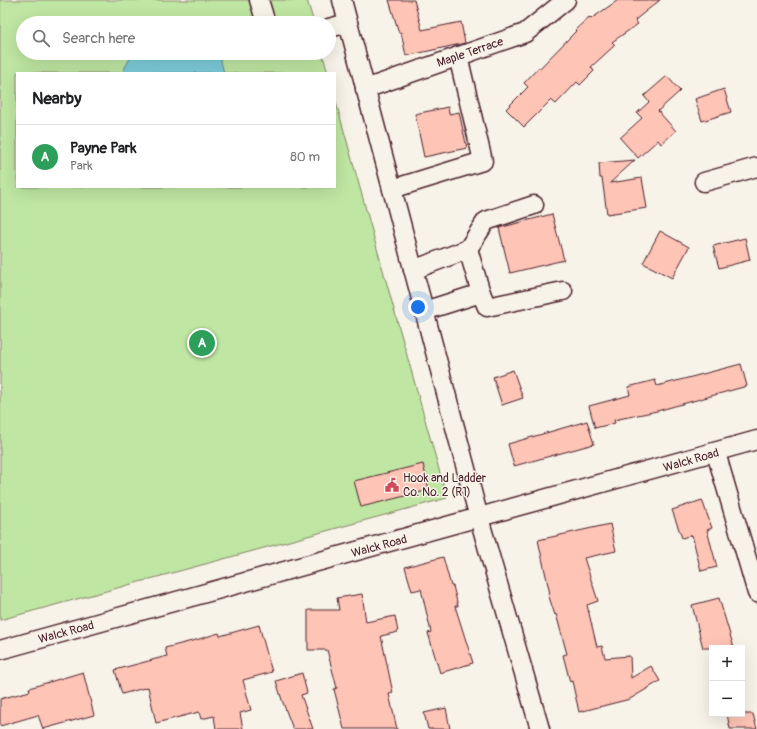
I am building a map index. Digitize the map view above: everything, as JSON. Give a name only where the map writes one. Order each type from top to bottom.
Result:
[{"type":"street","points":[[260,0],[264,16]]},
{"type":"street","points":[[342,0],[479,518],[540,729]]},
{"type":"street","name":"Maple Terrace","points":[[365,89],[525,33],[566,0]]},
{"type":"street","points":[[336,26],[348,23]]},
{"type":"street","points":[[392,189],[482,161],[458,56]]},
{"type":"street","points":[[704,182],[757,167]]},
{"type":"street","points":[[414,270],[468,249],[486,221],[534,205]]},
{"type":"street","points":[[468,249],[481,293],[487,307],[563,291]]},
{"type":"street","points":[[424,311],[481,293]]},
{"type":"street","name":"Walck Road","points":[[0,650],[716,453],[757,440]]},
{"type":"street","points":[[716,453],[757,593]]},
{"type":"green space","points":[[0,0],[307,0],[312,16],[16,16],[16,60],[324,60],[328,72],[16,72],[16,188],[336,188],[336,103],[447,498],[0,620]]},
{"type":"water","points":[[129,60],[221,60],[224,72],[123,72]]},
{"type":"building","points":[[389,0],[414,0],[422,30],[461,22],[465,43],[406,56],[401,32],[399,33]]},
{"type":"building","points":[[618,0],[660,0],[635,20],[638,24],[612,42],[615,45],[591,67],[594,71],[580,85],[577,82],[556,104],[551,100],[524,127],[506,109],[528,87],[524,83],[589,17],[591,19]]},
{"type":"building","points":[[667,76],[680,91],[658,111],[676,131],[661,144],[658,140],[638,158],[620,138],[642,118],[637,113],[649,102],[644,96]]},
{"type":"building","points":[[724,89],[731,112],[702,121],[695,99]]},
{"type":"building","points":[[448,107],[449,114],[459,112],[467,148],[424,157],[415,114]]},
{"type":"building","points":[[635,160],[610,183],[642,178],[647,208],[607,214],[602,178],[600,178],[599,163]]},
{"type":"building","points":[[552,214],[564,260],[510,273],[499,228]]},
{"type":"building","points":[[660,231],[689,247],[672,278],[643,263]]},
{"type":"building","points":[[745,238],[750,260],[719,268],[713,246]]},
{"type":"building","points":[[741,364],[747,386],[657,411],[614,420],[615,423],[595,428],[589,406],[630,395],[628,387],[655,380],[657,386]]},
{"type":"building","points":[[513,370],[523,398],[502,405],[493,377]]},
{"type":"building","points":[[587,421],[594,444],[514,466],[508,444]]},
{"type":"building","name":"Hook and Ladder Co. No. 2 (R1)","points":[[423,464],[429,490],[361,507],[354,481]]},
{"type":"building","points":[[702,500],[712,528],[707,530],[717,567],[701,571],[692,535],[682,538],[672,510]]},
{"type":"building","points":[[610,524],[616,551],[584,558],[598,601],[587,605],[597,647],[602,646],[605,658],[630,656],[631,678],[651,666],[660,681],[630,699],[579,712],[572,681],[570,682],[563,655],[567,654],[556,614],[555,615],[548,594],[550,594],[538,540]]},
{"type":"building","points":[[443,557],[458,606],[455,606],[473,663],[440,673],[428,633],[431,632],[421,589],[412,591],[405,567]]},
{"type":"building","points":[[362,594],[366,622],[395,616],[398,632],[381,636],[393,693],[389,694],[397,729],[344,729],[334,689],[337,688],[327,650],[308,650],[308,610],[339,610],[337,598]]},
{"type":"building","points":[[719,598],[733,645],[709,645],[709,648],[703,648],[692,605]]},
{"type":"building","points":[[259,625],[272,672],[243,680],[251,710],[240,713],[243,729],[216,729],[214,716],[201,719],[199,712],[156,723],[148,687],[122,694],[115,670],[167,656],[165,648],[219,633],[220,636]]},
{"type":"building","points":[[83,672],[94,715],[43,729],[38,715],[0,726],[0,699],[30,691],[29,688]]},
{"type":"building","points":[[302,673],[307,693],[301,695],[313,729],[293,729],[276,681]]},
{"type":"building","points":[[446,708],[450,729],[428,729],[424,713]]},
{"type":"building","points":[[745,714],[753,714],[757,729],[730,729],[728,717],[745,717]]},
{"type":"place","name":"Payne Park","points":[[202,343]]},
{"type":"place","name":"Hook and Ladder Co. No. 2 (R1)","points":[[392,485]]}]
